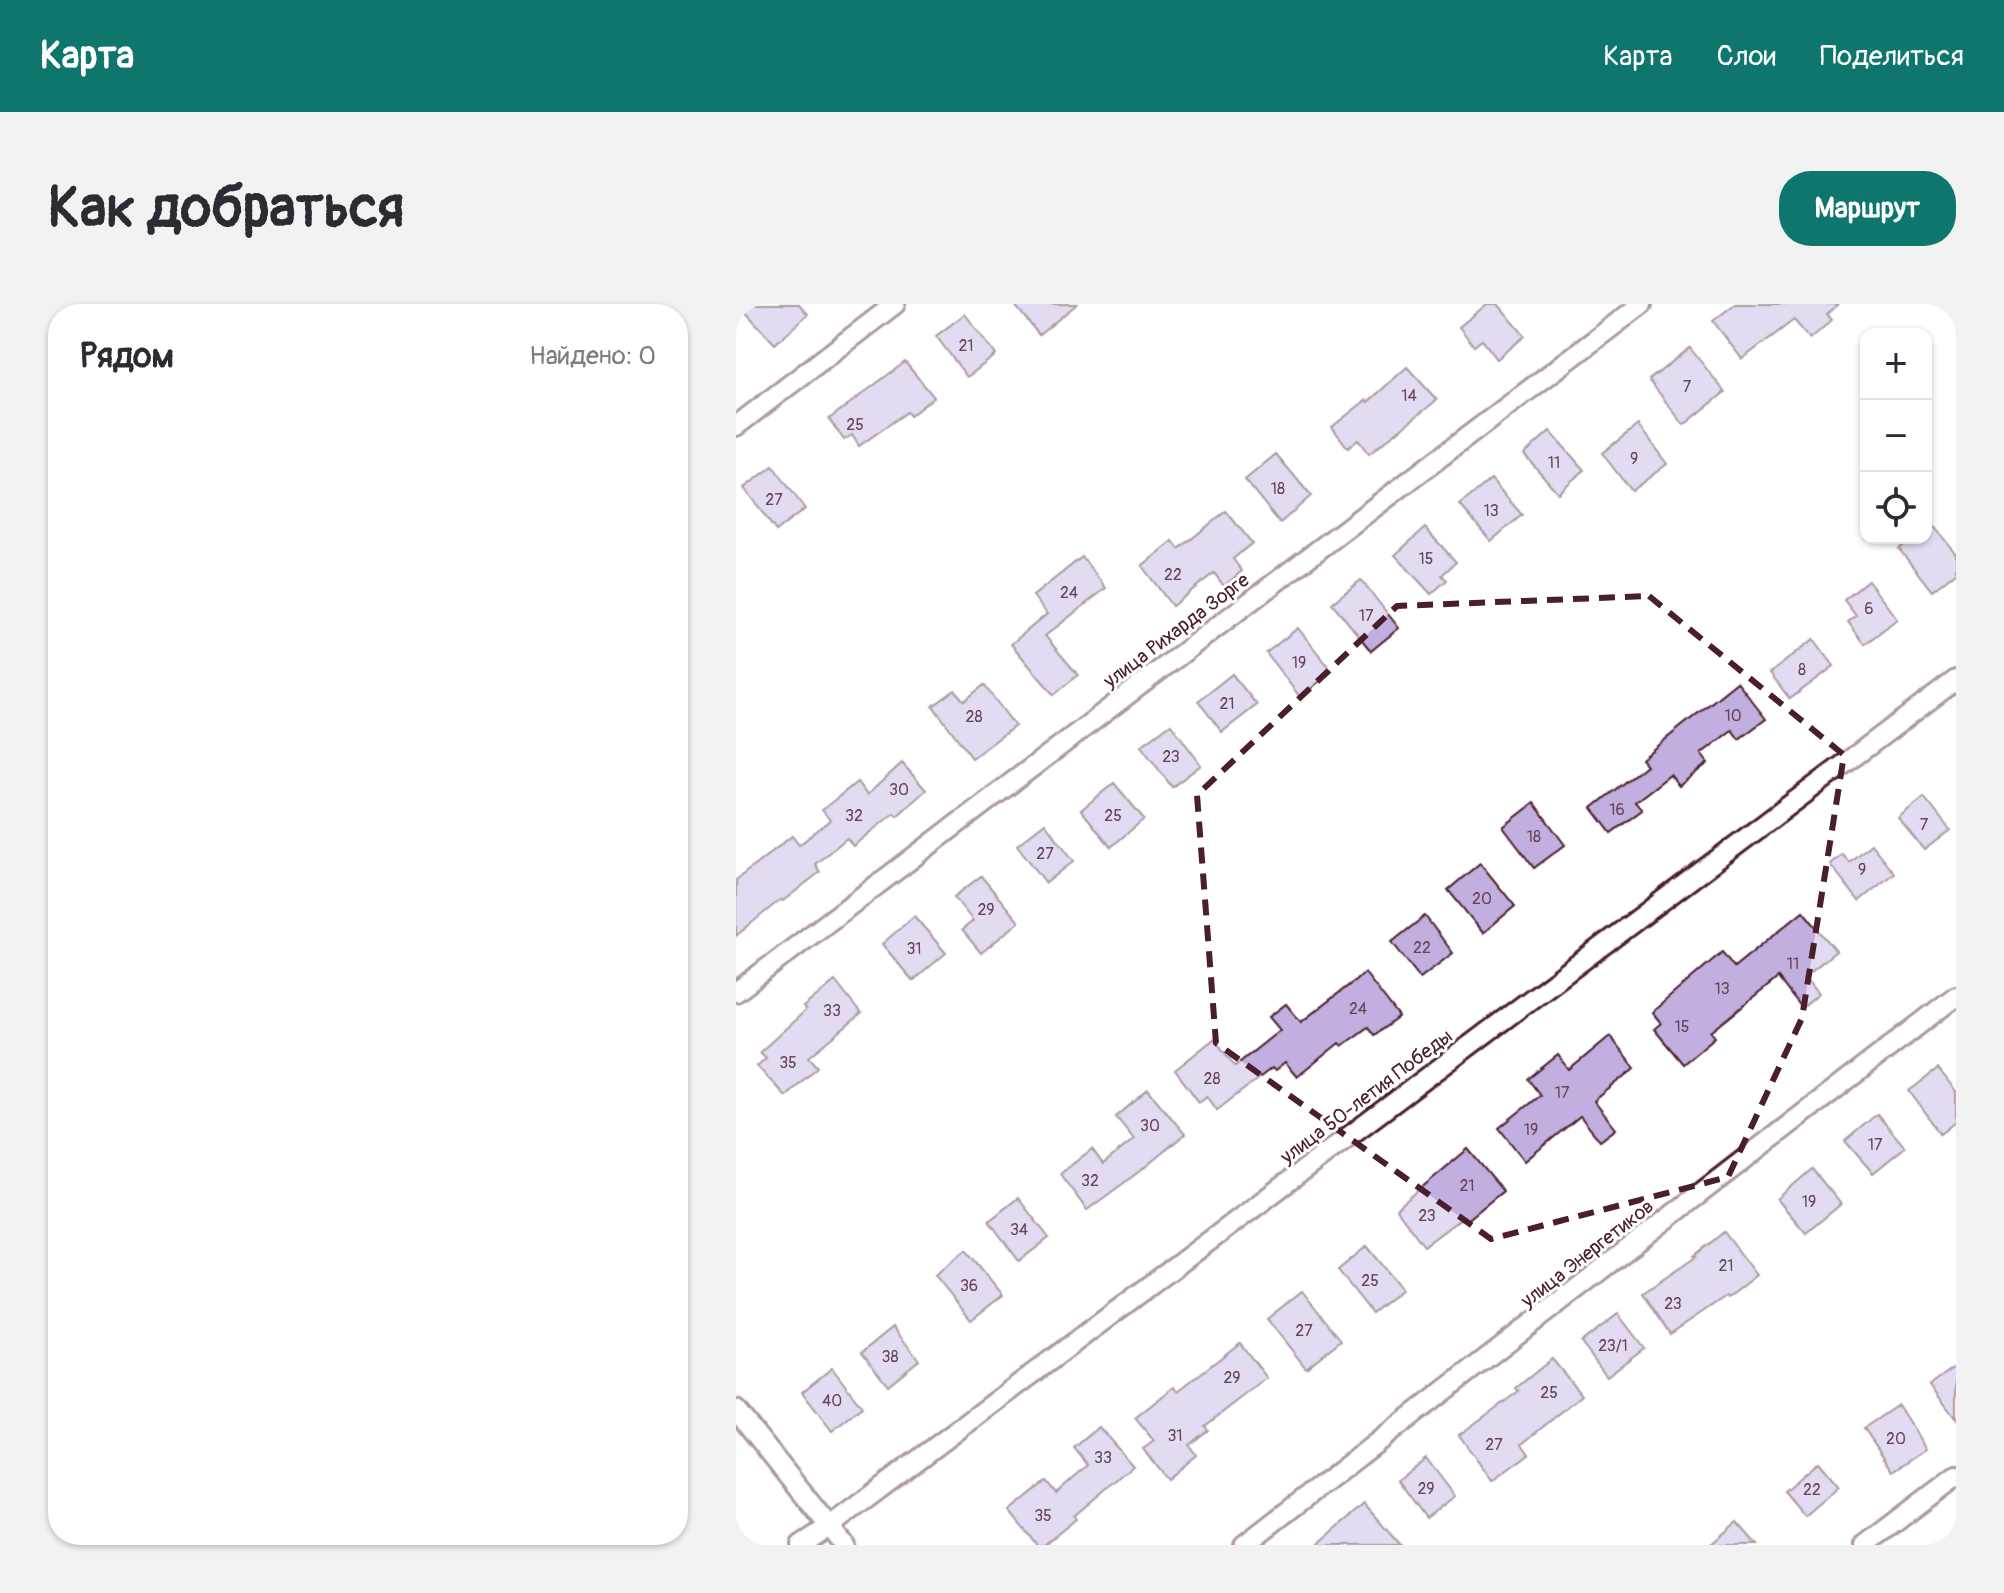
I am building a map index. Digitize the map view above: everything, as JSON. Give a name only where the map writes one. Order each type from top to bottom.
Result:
[{"type":"street","points":[[736,426],[895,304]]},
{"type":"street","name":"улица Рихарда Зорге","points":[[736,992],[1642,304]]},
{"type":"street","name":"улица 50-летия Победы","points":[[801,1545],[1956,680]]},
{"type":"street","name":"улица Энергетиков","points":[[1244,1545],[1956,996]]},
{"type":"street","points":[[736,1410],[844,1545]]},
{"type":"street","points":[[1865,1545],[1956,1476]]},
{"type":"highlighted area","points":[[1649,596],[1844,755],[1802,1018],[1728,1177],[1491,1239],[1216,1043],[1197,795],[1397,606]]},
{"type":"building","points":[[738,304],[799,304],[808,314],[775,344]]},
{"type":"building","points":[[1014,304],[1077,304],[1039,335]]},
{"type":"building","points":[[1487,304],[1498,304],[1525,336],[1497,359],[1482,340],[1474,346],[1459,327]]},
{"type":"building","points":[[1735,304],[1838,304],[1827,314],[1832,320],[1810,339],[1794,320],[1742,359],[1713,321]]},
{"type":"building","points":[[965,314],[996,355],[967,377],[936,336]]},
{"type":"building","points":[[1690,348],[1725,392],[1684,425],[1649,380]]},
{"type":"building","points":[[905,362],[934,397],[910,416],[907,412],[859,446],[852,435],[844,440],[829,419]]},
{"type":"building","points":[[1407,367],[1437,400],[1369,454],[1358,440],[1348,448],[1332,427],[1366,400],[1368,402]]},
{"type":"building","points":[[1638,425],[1667,464],[1631,491],[1602,453]]},
{"type":"building","points":[[1550,431],[1584,470],[1558,493],[1524,454]]},
{"type":"building","points":[[1276,454],[1311,496],[1280,523],[1245,480]]},
{"type":"building","points":[[773,466],[805,509],[776,531],[744,488]]},
{"type":"building","points":[[1491,479],[1522,515],[1491,541],[1460,505]]},
{"type":"building","points":[[1226,511],[1252,543],[1233,559],[1242,571],[1224,586],[1214,573],[1172,606],[1142,566],[1173,541],[1179,549]]},
{"type":"building","points":[[1932,524],[1956,554],[1956,572],[1932,591],[1899,549],[1905,544],[1932,544]]},
{"type":"building","points":[[1425,528],[1456,562],[1442,575],[1447,580],[1431,594],[1395,555]]},
{"type":"building","points":[[1082,557],[1106,588],[1045,636],[1078,675],[1054,695],[1011,644],[1047,614],[1033,596]]},
{"type":"building","points":[[1361,580],[1399,628],[1371,651],[1332,603]]},
{"type":"building","points":[[1868,581],[1897,619],[1865,644],[1848,622],[1856,616],[1844,600]]},
{"type":"building","points":[[1298,628],[1332,671],[1300,697],[1266,653]]},
{"type":"building","points":[[1814,639],[1834,666],[1790,699],[1770,673]]},
{"type":"building","points":[[1232,674],[1257,705],[1222,732],[1198,701]]},
{"type":"building","points":[[1737,682],[1766,719],[1739,739],[1732,730],[1701,754],[1708,763],[1679,786],[1670,775],[1635,802],[1642,810],[1611,833],[1592,808],[1646,765],[1641,759]]},
{"type":"building","points":[[984,685],[1015,726],[972,758],[933,706],[955,690],[964,701]]},
{"type":"building","points":[[1171,724],[1201,765],[1172,787],[1141,746]]},
{"type":"building","points":[[902,763],[926,790],[897,816],[894,813],[853,846],[847,838],[815,864],[820,872],[736,936],[736,880],[792,836],[799,845],[830,820],[822,810],[857,782],[867,795]]},
{"type":"building","points":[[1114,783],[1144,819],[1111,847],[1081,810]]},
{"type":"building","points":[[1924,797],[1950,830],[1924,850],[1898,818]]},
{"type":"building","points":[[1534,803],[1565,845],[1534,868],[1503,827]]},
{"type":"building","points":[[1045,823],[1074,861],[1046,883],[1017,845]]},
{"type":"building","points":[[1871,844],[1894,873],[1859,901],[1830,864],[1842,854],[1849,862]]},
{"type":"building","points":[[1480,863],[1515,906],[1483,933],[1448,890]]},
{"type":"building","points":[[981,876],[1019,922],[981,953],[962,930],[973,921],[954,897]]},
{"type":"building","points":[[1803,911],[1836,951],[1805,976],[1819,993],[1801,1008],[1778,978],[1711,1032],[1715,1037],[1683,1064],[1654,1029],[1661,1023],[1652,1012],[1722,952],[1734,967]]},
{"type":"building","points":[[914,916],[946,953],[913,981],[882,944]]},
{"type":"building","points":[[1425,916],[1453,953],[1420,978],[1392,942]]},
{"type":"building","points":[[1365,973],[1399,1017],[1374,1035],[1368,1027],[1342,1046],[1339,1043],[1297,1077],[1285,1063],[1275,1071],[1272,1068],[1217,1110],[1207,1096],[1199,1102],[1175,1070],[1214,1039],[1235,1066],[1280,1030],[1269,1017],[1286,1004],[1301,1022]]},
{"type":"building","points":[[835,981],[861,1014],[809,1057],[818,1067],[785,1096],[757,1066],[766,1058],[760,1052],[806,1010],[803,1007]]},
{"type":"building","points":[[1610,1036],[1635,1068],[1594,1101],[1616,1129],[1600,1141],[1580,1116],[1525,1161],[1499,1128],[1540,1095],[1528,1079],[1558,1055],[1569,1070]]},
{"type":"building","points":[[1938,1069],[1956,1092],[1956,1122],[1941,1134],[1909,1091]]},
{"type":"building","points":[[1148,1090],[1185,1134],[1087,1210],[1060,1174],[1092,1149],[1103,1164],[1134,1139],[1116,1117]]},
{"type":"building","points":[[1877,1114],[1905,1147],[1873,1173],[1845,1141]]},
{"type":"building","points":[[1468,1149],[1503,1191],[1466,1221],[1463,1217],[1424,1246],[1396,1209]]},
{"type":"building","points":[[1812,1169],[1841,1204],[1806,1233],[1777,1199]]},
{"type":"building","points":[[1018,1198],[1049,1238],[1019,1261],[989,1221]]},
{"type":"building","points":[[1724,1232],[1757,1275],[1728,1298],[1726,1296],[1670,1334],[1643,1293],[1696,1257]]},
{"type":"building","points":[[1367,1246],[1402,1289],[1372,1313],[1338,1270]]},
{"type":"building","points":[[966,1250],[1003,1295],[971,1320],[935,1275]]},
{"type":"building","points":[[1302,1291],[1341,1340],[1306,1368],[1267,1319]]},
{"type":"building","points":[[1618,1314],[1644,1348],[1607,1376],[1581,1342]]},
{"type":"building","points":[[893,1327],[919,1360],[888,1385],[862,1352]]},
{"type":"building","points":[[1240,1343],[1267,1378],[1205,1426],[1208,1430],[1189,1445],[1196,1455],[1167,1479],[1143,1449],[1154,1441],[1135,1418],[1174,1387],[1178,1391]]},
{"type":"building","points":[[1552,1359],[1582,1395],[1522,1444],[1529,1454],[1492,1481],[1459,1435],[1519,1391],[1516,1388]]},
{"type":"building","points":[[1956,1366],[1956,1419],[1930,1385]]},
{"type":"building","points":[[832,1368],[862,1407],[832,1431],[802,1392]]},
{"type":"building","points":[[1898,1405],[1926,1449],[1893,1471],[1864,1428]]},
{"type":"building","points":[[1099,1427],[1133,1466],[1074,1516],[1076,1519],[1044,1545],[1037,1545],[1009,1511],[1046,1481],[1056,1493],[1088,1465],[1074,1448]]},
{"type":"building","points":[[1426,1458],[1455,1496],[1426,1518],[1398,1480]]},
{"type":"building","points":[[1818,1462],[1839,1487],[1805,1516],[1784,1491]]},
{"type":"building","points":[[1364,1504],[1400,1545],[1317,1545]]},
{"type":"building","points":[[1737,1522],[1757,1545],[1710,1545]]}]
